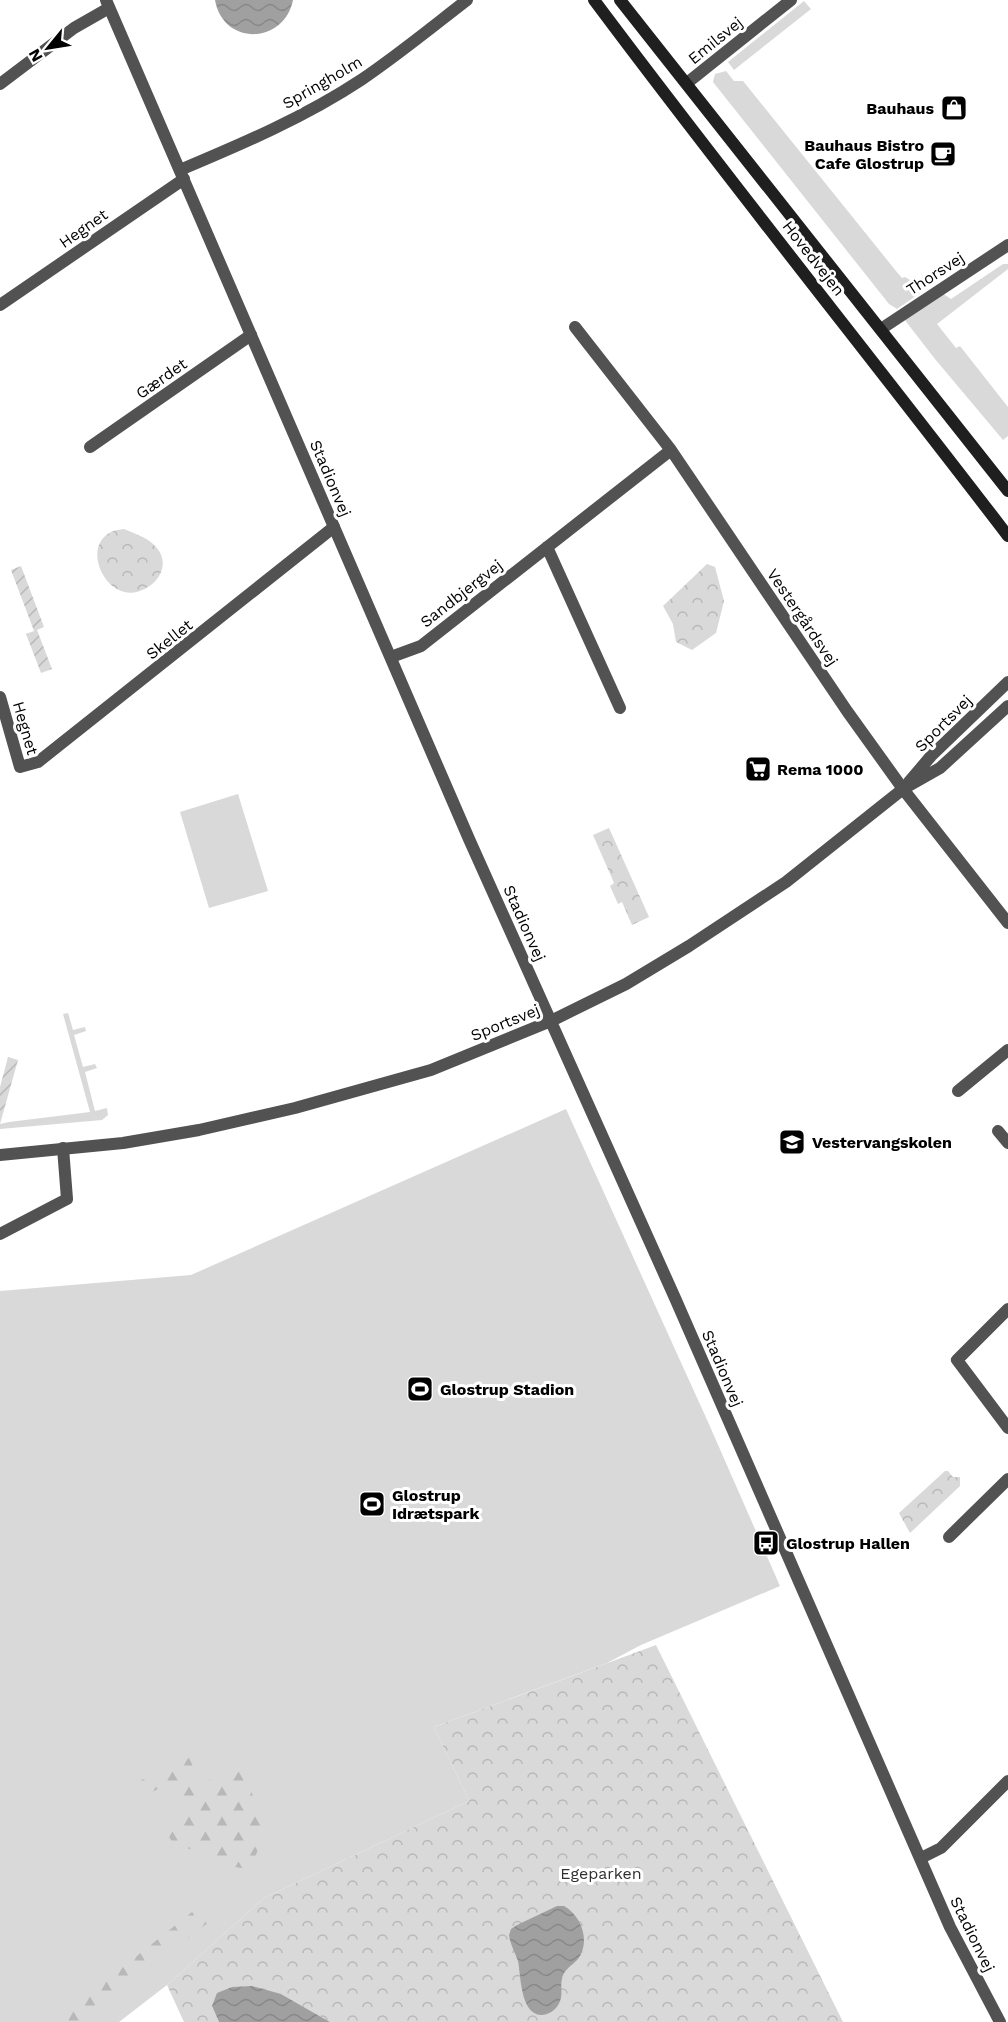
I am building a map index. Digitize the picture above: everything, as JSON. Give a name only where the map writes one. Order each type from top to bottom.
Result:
[{"type":"main road","name":"Hovedvejen","points":[[594,0],[674,107],[862,345],[1008,536]]},
{"type":"main road","name":"Hovedvejen","points":[[620,0],[1008,491]]},
{"type":"street","name":"Springholm","points":[[182,174],[319,106],[360,81],[404,50],[467,0]]},
{"type":"street","name":"Emilsvej","points":[[687,83],[791,0]]},
{"type":"street","name":"Stadionvej","points":[[107,4],[469,839],[950,1927],[1000,2022]]},
{"type":"street","points":[[0,84],[107,4]]},
{"type":"street","name":"Hegnet","points":[[0,305],[182,174]]},
{"type":"street","name":"Thorsvej","points":[[881,329],[1008,245]]},
{"type":"street","name":"Vestergårdsvej","points":[[575,327],[671,450],[847,711],[903,789],[1008,923]]},
{"type":"street","name":"Gærdet","points":[[90,447],[251,335]]},
{"type":"street","name":"Sandbjergvej","points":[[391,657],[421,646],[671,450]]},
{"type":"street","name":"Skellet","points":[[20,767],[34,764],[46,757],[334,527]]},
{"type":"street","points":[[547,547],[620,708]]},
{"type":"street","name":"Sportsvej","points":[[903,789],[931,756],[1008,682]]},
{"type":"street","name":"Hegnet","points":[[0,697],[20,767]]},
{"type":"street","name":"Sportsvej","points":[[0,1155],[123,1143],[199,1130],[303,1106],[431,1070],[551,1021],[626,984],[786,882],[903,789],[940,768],[1008,706]]},
{"type":"street","points":[[958,1091],[1008,1050]]},
{"type":"street","points":[[998,1131],[1008,1143]]},
{"type":"street","points":[[0,1234],[67,1199],[63,1148]]},
{"type":"street","points":[[1008,1309],[957,1360],[1008,1428]]},
{"type":"street","points":[[949,1536],[1008,1479]]},
{"type":"street","points":[[921,1858],[941,1848],[1008,1781]]},
{"type":"green space","points":[[804,1],[811,9],[734,70],[728,62]]},
{"type":"green space","points":[[726,71],[734,81],[743,81],[902,278],[905,277],[915,283],[926,276],[926,289],[897,309],[889,304],[713,82],[715,74]]},
{"type":"green space","points":[[1003,264],[1008,264],[1008,269],[937,324],[956,348],[960,346],[1008,407],[1008,436],[1003,440],[904,319],[942,293],[951,299]]},
{"type":"green space","points":[[124,529],[150,542],[159,551],[163,564],[162,571],[154,583],[140,591],[127,593],[115,588],[105,579],[99,567],[97,554],[100,542],[109,533]]},
{"type":"green space","points":[[707,564],[715,567],[724,601],[716,633],[692,650],[676,642],[673,624],[663,606]]},
{"type":"green space","points":[[21,566],[44,627],[37,630],[52,669],[41,673],[26,634],[34,631],[11,570]]},
{"type":"green space","points":[[238,794],[268,891],[209,908],[180,812]]},
{"type":"green space","points":[[609,828],[649,917],[632,925],[622,902],[618,904],[610,886],[614,883],[593,835]]},
{"type":"green space","points":[[68,1013],[73,1030],[85,1027],[86,1031],[74,1035],[83,1067],[95,1064],[97,1068],[85,1072],[95,1111],[107,1108],[108,1115],[102,1120],[0,1129],[0,1124],[9,1122],[90,1112],[63,1014]]},
{"type":"green space","points":[[8,1057],[18,1060],[0,1124],[0,1087]]},
{"type":"green space","name":"Glostrup Idrætspark","points":[[566,1109],[780,1586],[641,1645],[607,1663],[434,1727],[469,1801],[264,1898],[167,1985],[119,2022],[0,2022],[0,1291],[191,1275]]},
{"type":"green space","points":[[945,1471],[953,1477],[960,1477],[960,1486],[910,1533],[899,1513]]},
{"type":"green space","name":"Egeparken","points":[[656,1645],[843,2022],[330,2022],[281,1994],[212,2006],[219,2022],[184,2022],[167,1985],[264,1898],[469,1801],[434,1727]]},
{"type":"green space","points":[[189,1758],[201,1783],[240,1771],[248,1784],[255,1802],[261,1830],[259,1845],[250,1869],[227,1866],[214,1858],[173,1843],[166,1832],[175,1816],[191,1805],[170,1783],[136,1800],[129,1786]]},
{"type":"green space","points":[[197,1908],[209,1922],[80,2022],[54,2022]]},
{"type":"water","points":[[215,0],[293,0],[287,15],[278,25],[266,32],[254,34],[241,32],[229,26],[220,15]]},
{"type":"water","points":[[557,1906],[564,1906],[570,1910],[579,1921],[582,1927],[583,1947],[579,1957],[563,1975],[561,1998],[558,2005],[547,2014],[538,2015],[532,2011],[524,1996],[518,1961],[509,1935],[511,1929],[517,1925]]},
{"type":"water","points":[[252,1986],[281,1994],[330,2022],[219,2022],[212,2006],[217,1993],[232,1987]]},
{"type":"place","name":"Bauhaus","points":[[954,108]]},
{"type":"place","name":"Bauhaus Bistro Cafe Glostrup","points":[[943,154]]},
{"type":"place","name":"Rema 1000","points":[[758,769]]},
{"type":"place","name":"Vestervangskolen","points":[[792,1142]]},
{"type":"place","name":"Glostrup Stadion","points":[[420,1389]]},
{"type":"place","name":"Glostrup Idrætspark","points":[[372,1504]]},
{"type":"place","name":"Glostrup Hallen","points":[[766,1543]]}]
